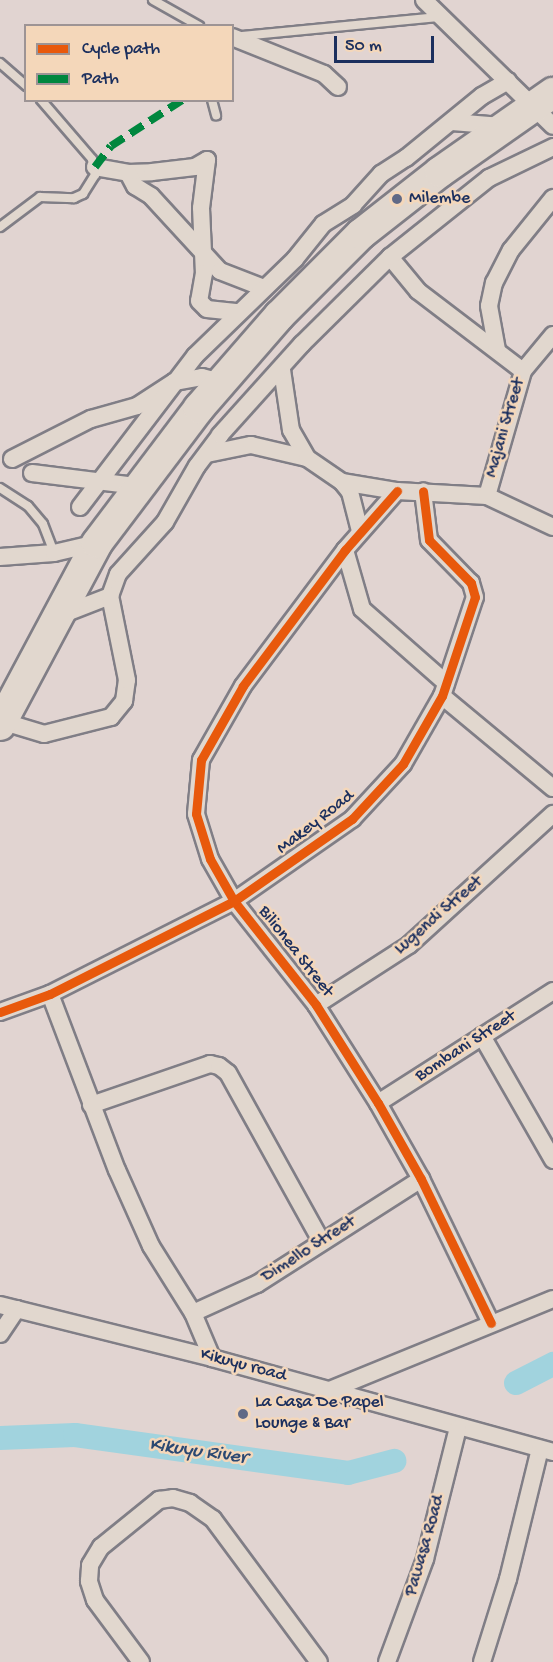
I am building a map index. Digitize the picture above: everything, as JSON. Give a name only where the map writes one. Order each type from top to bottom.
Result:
[{"type":"highway","points":[[1,723],[61,615],[97,543],[137,486],[279,316],[347,249],[440,172],[506,126],[547,108]]},
{"type":"street","points":[[424,0],[508,81],[547,108]]},
{"type":"street","points":[[234,37],[324,74],[338,87]]},
{"type":"street","points":[[80,507],[174,382],[238,312],[295,260],[323,224],[353,205],[381,174],[452,122],[482,96],[508,81]]},
{"type":"street","points":[[452,122],[506,126]]},
{"type":"street","points":[[1,723],[44,734],[111,717],[123,701],[127,681],[110,596],[118,574],[165,522],[207,454],[282,370],[302,344],[390,257],[489,178],[553,147]]},
{"type":"street","points":[[95,167],[128,173],[195,167],[207,160],[201,208],[201,252],[204,273],[199,302],[207,309],[238,312]]},
{"type":"street","points":[[128,173],[135,186],[151,196],[220,270],[264,288]]},
{"type":"street","points":[[497,350],[489,306],[494,283],[511,250],[553,198]]},
{"type":"street","points":[[295,260],[347,249]]},
{"type":"street","points":[[390,257],[418,291],[523,371]]},
{"type":"street","name":"Majani Street","points":[[486,496],[523,371],[553,334]]},
{"type":"street","points":[[282,370],[291,430],[307,458]]},
{"type":"street","points":[[12,459],[91,419],[137,405],[174,382],[201,377],[222,382]]},
{"type":"street","points":[[207,454],[250,445],[307,458],[342,482],[350,492],[360,531]]},
{"type":"street","points":[[32,473],[97,484],[137,486]]},
{"type":"street","points":[[342,482],[397,491],[486,496],[553,527]]},
{"type":"street","name":"Bilionea Street","points":[[397,491],[360,531],[243,686],[201,760],[196,814],[210,859],[234,901],[316,1005],[378,1103],[421,1179],[491,1323]]},
{"type":"street","name":"Makey Road","points":[[0,1012],[50,994],[234,901],[352,819],[403,764],[444,689],[473,612],[475,597],[463,574],[429,540],[423,492]]},
{"type":"street","points":[[0,557],[54,553],[97,543]]},
{"type":"street","points":[[345,550],[362,609],[444,689],[553,788]]},
{"type":"street","points":[[61,615],[110,596]]},
{"type":"street","name":"Lugendi Street","points":[[316,1005],[409,945],[553,814]]},
{"type":"street","name":"Bombani Street","points":[[378,1103],[553,991]]},
{"type":"street","points":[[50,994],[90,1106],[151,1246],[193,1313],[212,1358]]},
{"type":"street","points":[[482,1036],[553,1160]]},
{"type":"street","points":[[90,1106],[210,1064],[219,1066],[228,1073],[321,1241]]},
{"type":"street","name":"Dimello Street","points":[[193,1313],[256,1284],[421,1179]]},
{"type":"street","points":[[330,1390],[553,1299]]},
{"type":"street","name":"Kikuyu road","points":[[0,1305],[212,1358],[458,1428],[546,1450]]},
{"type":"street","points":[[0,1334],[17,1309]]},
{"type":"street","name":"Pawasa Road","points":[[387,1662],[425,1559],[458,1428]]},
{"type":"street","points":[[482,1662],[546,1450]]},
{"type":"street","points":[[141,1662],[95,1600],[89,1581],[90,1565],[101,1547],[159,1500],[173,1498],[190,1503],[213,1519],[320,1662]]},
{"type":"lane","points":[[153,0],[190,24]]},
{"type":"lane","points":[[234,36],[442,17]]},
{"type":"lane","points":[[0,63],[24,84]]},
{"type":"lane","points":[[0,227],[6,219],[40,197],[74,198],[83,194],[95,175],[95,167],[56,114],[43,102]]},
{"type":"lane","points":[[213,102],[216,115]]},
{"type":"lane","points":[[0,488],[28,506],[43,525],[54,553]]},
{"type":"waterway","name":"Kikuyu River","points":[[516,1383],[553,1364]]},
{"type":"waterway","name":"Kikuyu River","points":[[0,1438],[75,1435],[348,1473],[394,1461]]},
{"type":"marked path","points":[[95,167],[111,146],[179,102]]},
{"type":"cycle path","points":[[397,491],[345,550],[243,686],[201,760],[196,814],[210,859],[234,901],[316,1005],[378,1103],[421,1179],[491,1323]]},
{"type":"cycle path","points":[[0,1012],[50,994],[234,901],[352,819],[403,764],[442,696],[475,597],[471,583],[429,540],[423,491]]},
{"type":"place","name":"Milembe","points":[[397,199]]},
{"type":"place","name":"La Casa De Papel Lounge & Bar","points":[[243,1414]]}]
